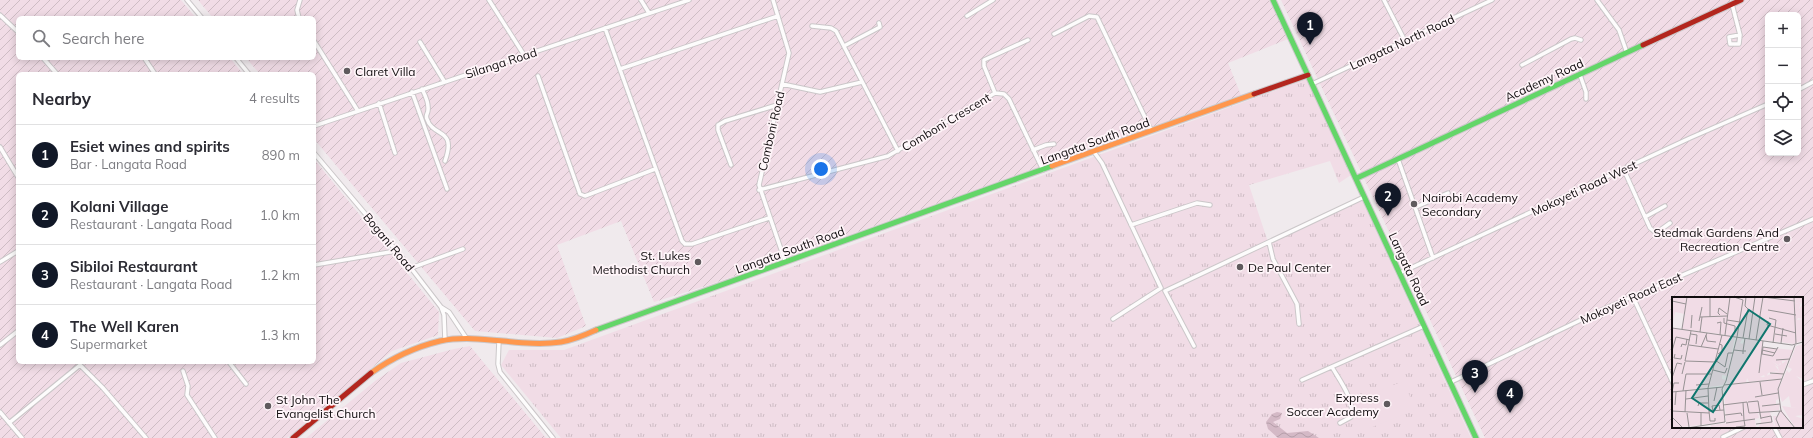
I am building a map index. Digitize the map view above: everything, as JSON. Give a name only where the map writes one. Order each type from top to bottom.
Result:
[{"type":"street","points":[[187,0],[200,16]]},
{"type":"street","points":[[298,16],[297,10],[300,0]]},
{"type":"street","points":[[489,0],[524,55]]},
{"type":"street","points":[[641,0],[649,13]]},
{"type":"street","name":"Silanga Road","points":[[316,125],[422,88],[689,0]]},
{"type":"street","name":"Comboni Road","points":[[773,0],[789,51],[760,179],[760,190],[785,261]]},
{"type":"street","points":[[979,0],[982,6]]},
{"type":"street","points":[[967,16],[994,0]]},
{"type":"street","name":"Langata Road","points":[[1272,0],[1357,178],[1364,197],[1476,438]]},
{"type":"street","points":[[1384,0],[1404,41]]},
{"type":"street","name":"Langata North Road","points":[[1312,84],[1492,0]]},
{"type":"street","points":[[1597,0],[1619,30],[1627,53]]},
{"type":"street","name":"Academy Road","points":[[1357,178],[1740,0]]},
{"type":"street","points":[[1732,4],[1740,35]]},
{"type":"street","points":[[0,15],[16,30]]},
{"type":"street","points":[[620,69],[778,16]]},
{"type":"street","points":[[1054,34],[1089,16],[1097,16],[1151,130]]},
{"type":"street","points":[[844,46],[880,28],[879,24]]},
{"type":"street","points":[[812,26],[833,29],[844,46],[898,151]]},
{"type":"street","points":[[605,28],[678,235],[685,244],[692,244],[769,218]]},
{"type":"street","points":[[1522,65],[1571,39],[1575,38],[1581,40]]},
{"type":"street","points":[[995,93],[984,66],[984,60],[1028,40]]},
{"type":"street","points":[[420,42],[444,81]]},
{"type":"street","points":[[316,44],[358,111]]},
{"type":"street","points":[[45,60],[55,72]]},
{"type":"street","points":[[146,60],[154,72]]},
{"type":"street","points":[[238,60],[247,72]]},
{"type":"street","name":"Langata South Road","points":[[294,438],[364,378],[388,361],[414,347],[445,340],[467,339],[539,344],[565,342],[785,261],[1043,171],[1151,130],[1308,75]]},
{"type":"street","points":[[1580,75],[1586,99]]},
{"type":"street","points":[[538,76],[581,195],[585,196],[655,169]]},
{"type":"street","points":[[782,84],[822,92],[862,82]]},
{"type":"street","points":[[1801,88],[1813,82]]},
{"type":"street","points":[[422,88],[428,101],[426,116],[428,121],[448,140],[449,149],[445,161]]},
{"type":"street","points":[[412,92],[447,190]]},
{"type":"street","name":"Comboni Crescent","points":[[760,190],[888,156],[995,93],[1004,94],[1009,99],[1043,171]]},
{"type":"street","points":[[379,103],[395,152]]},
{"type":"street","points":[[731,165],[718,130],[718,125],[725,121],[777,105]]},
{"type":"street","name":"Mokoyeti Road West","points":[[1400,273],[1690,138],[1765,105]]},
{"type":"street","points":[[1033,150],[1046,145],[1054,144]]},
{"type":"street","points":[[0,147],[16,173]]},
{"type":"street","points":[[1094,152],[1102,163],[1161,288],[1113,319]]},
{"type":"street","name":"Bogani Road","points":[[316,155],[411,268],[441,307],[444,315],[445,340]]},
{"type":"street","points":[[1398,159],[1433,258]]},
{"type":"street","points":[[1624,170],[1650,228],[1654,233],[1662,230],[1670,223]]},
{"type":"street","points":[[1416,207],[1448,193]]},
{"type":"street","points":[[1194,346],[1165,291],[1364,197]]},
{"type":"street","points":[[1131,225],[1197,203],[1210,205]]},
{"type":"street","points":[[1645,217],[1665,206]]},
{"type":"street","name":"Mokoyeti Road East","points":[[1451,382],[1559,330],[1813,219]]},
{"type":"street","points":[[1269,242],[1273,259],[1296,304],[1300,324]]},
{"type":"street","points":[[411,268],[463,249]]},
{"type":"street","points":[[316,265],[396,251]]},
{"type":"street","points":[[0,262],[16,252]]},
{"type":"street","points":[[1633,297],[1672,381]]},
{"type":"street","points":[[441,307],[449,312],[467,339]]},
{"type":"street","points":[[1302,380],[1424,326]]},
{"type":"street","points":[[0,345],[16,333]]},
{"type":"street","points":[[499,341],[498,364],[500,372],[552,438]]},
{"type":"street","points":[[231,364],[246,384]]},
{"type":"street","points":[[9,423],[76,367],[82,365],[146,438]]},
{"type":"street","points":[[1332,367],[1350,400],[1352,411],[1351,417],[1340,423]]},
{"type":"street","points":[[183,371],[188,386],[187,395],[215,438]]},
{"type":"street","points":[[1803,385],[1813,381]]},
{"type":"street","points":[[0,412],[22,438]]},
{"type":"street","points":[[1723,437],[1742,428]]},
{"type":"street","points":[[1775,428],[1780,438]]},
{"type":"green space","points":[[0,0],[181,0],[194,16],[16,16],[16,60],[232,60],[241,72],[16,72],[16,364],[316,364],[316,161],[439,312],[438,335],[392,351],[287,438],[0,438]]},
{"type":"green space","points":[[198,0],[1269,0],[1288,39],[1228,63],[1241,95],[706,286],[654,302],[621,221],[557,245],[586,326],[557,338],[475,331],[316,141],[316,72],[258,72],[248,60],[316,60],[316,16],[211,16]]},
{"type":"green space","points":[[1281,0],[1813,0],[1813,438],[1485,438]]},
{"type":"green space","points":[[1307,79],[1354,173],[1339,183],[1330,161],[1249,185],[1268,242],[1361,198],[1471,438],[561,438],[501,365],[509,350],[564,350]]},
{"type":"green space","points":[[470,346],[546,438],[306,438],[375,381],[401,363]]},
{"type":"green space","name":"Express Soccer Academy","points":[[1404,381],[1415,410],[1370,428],[1358,399]]},
{"type":"water","points":[[1277,412],[1282,413],[1280,419],[1273,422],[1287,433],[1308,431],[1319,438],[1278,438],[1268,429],[1266,422],[1272,414]]},
{"type":"traffic: fast","points":[[1273,0],[1476,438]]},
{"type":"traffic: fast","points":[[1357,178],[1643,45]]},
{"type":"traffic: fast","points":[[596,330],[1052,166]]},
{"type":"traffic: slow","points":[[1052,166],[1254,94]]},
{"type":"traffic: slow","points":[[371,373],[404,354],[422,346],[440,341],[455,339],[485,339],[531,343],[561,342],[596,330]]},
{"type":"traffic: jam","points":[[1643,45],[1741,0]]},
{"type":"traffic: jam","points":[[1254,94],[1308,75]]},
{"type":"traffic: jam","points":[[293,438],[371,373]]},
{"type":"place","name":"Esiet wines and spirits","points":[[1310,45]]},
{"type":"place","name":"Claret Villa","points":[[347,71]]},
{"type":"place","name":"Nairobi Academy Secondary","points":[[1414,204]]},
{"type":"place","name":"Kolani Village","points":[[1388,216]]},
{"type":"place","name":"Stedmak Gardens And Recreation Centre","points":[[1787,239]]},
{"type":"place","name":"St. Lukes Methodist Church","points":[[698,262]]},
{"type":"place","name":"De Paul Center","points":[[1240,267]]},
{"type":"place","name":"Sibiloi Restaurant","points":[[1475,393]]},
{"type":"place","name":"Express Soccer Academy","points":[[1387,404]]},
{"type":"place","name":"St John The Evangelist Church","points":[[268,406]]},
{"type":"place","name":"The Well Karen","points":[[1510,413]]}]
